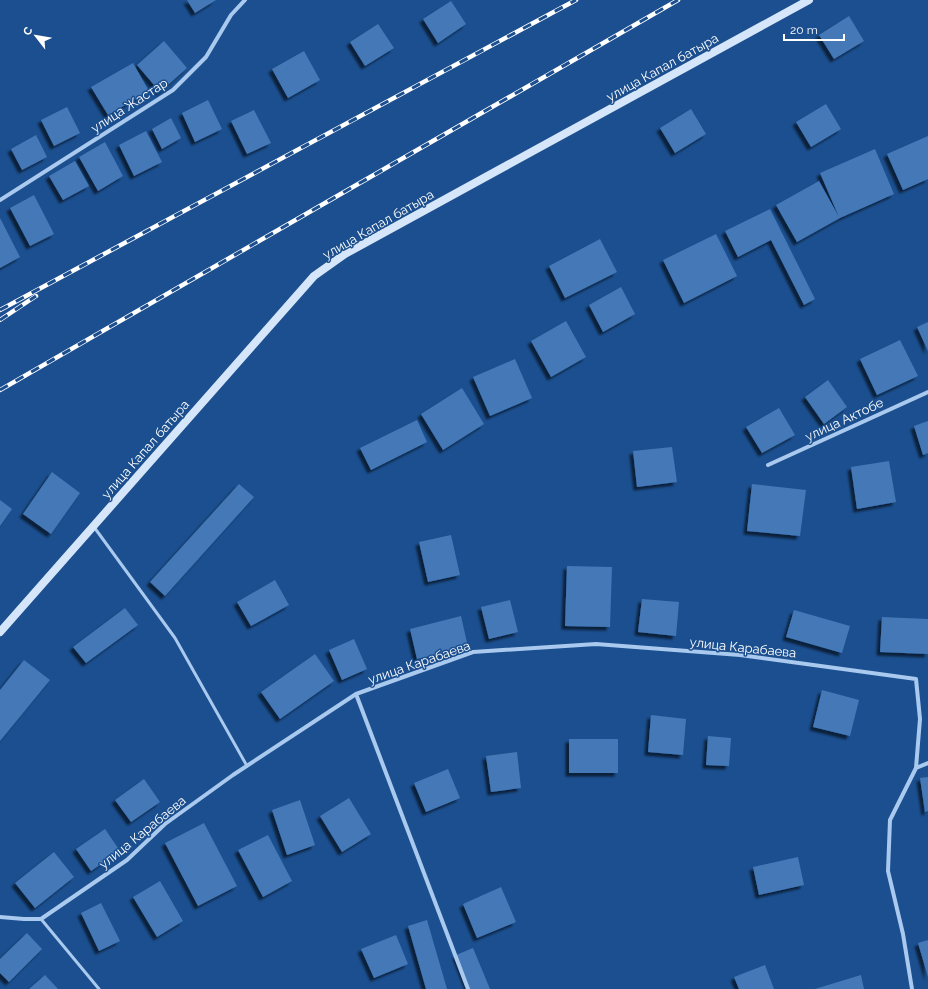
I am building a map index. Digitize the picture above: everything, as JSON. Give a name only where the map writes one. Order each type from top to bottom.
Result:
[{"type":"main road","name":"улица Капал батыра","points":[[0,632],[314,276],[345,254],[809,0]]},
{"type":"street","name":"улица Жастар","points":[[0,200],[173,90],[206,57],[231,15],[244,0]]},
{"type":"street","name":"улица Актобе","points":[[768,465],[928,392]]},
{"type":"street","name":"улица Карабаева","points":[[41,919],[127,860],[165,824],[247,766],[356,694],[472,652],[596,644],[740,655],[916,679],[920,719],[916,768]]},
{"type":"street","points":[[356,694],[468,989]]},
{"type":"street","points":[[912,989],[903,934],[888,871],[890,820],[916,768],[928,763]]},
{"type":"street","points":[[0,917],[41,919]]},
{"type":"lane","points":[[93,526],[174,638],[247,766]]},
{"type":"lane","points":[[41,919],[99,989]]},
{"type":"building","points":[[187,0],[216,0],[195,13]]},
{"type":"building","points":[[451,1],[466,24],[438,43],[423,19]]},
{"type":"building","points":[[849,16],[864,41],[834,59],[819,35]]},
{"type":"building","points":[[378,24],[394,48],[365,66],[350,42]]},
{"type":"building","points":[[164,41],[187,68],[160,92],[137,65]]},
{"type":"building","points":[[304,51],[320,80],[288,98],[272,69]]},
{"type":"building","points":[[133,63],[149,91],[108,115],[91,87]]},
{"type":"building","points":[[208,100],[222,129],[195,142],[182,113]]},
{"type":"building","points":[[826,104],[841,129],[811,147],[796,122]]},
{"type":"building","points":[[67,107],[80,133],[54,146],[41,120]]},
{"type":"building","points":[[691,109],[706,134],[675,153],[660,128]]},
{"type":"building","points":[[254,110],[271,143],[247,154],[231,121]]},
{"type":"building","points":[[171,118],[181,138],[162,149],[152,129]]},
{"type":"building","points":[[146,131],[162,162],[134,176],[119,145]]},
{"type":"building","points":[[36,135],[47,157],[22,170],[11,149]]},
{"type":"building","points":[[928,136],[928,179],[903,190],[887,154]]},
{"type":"building","points":[[105,142],[123,176],[98,191],[79,157]]},
{"type":"building","points":[[875,149],[894,194],[840,218],[797,242],[776,205],[819,181],[839,217],[820,173]]},
{"type":"building","points":[[75,161],[89,186],[63,200],[49,176]]},
{"type":"building","points":[[34,195],[54,234],[30,246],[10,208]]},
{"type":"building","points":[[770,209],[815,299],[804,305],[771,240],[738,257],[725,231]]},
{"type":"building","points":[[0,218],[20,257],[0,268]]},
{"type":"building","points":[[716,234],[737,276],[684,303],[663,260]]},
{"type":"building","points":[[600,239],[617,272],[565,298],[549,266]]},
{"type":"building","points":[[621,287],[635,314],[603,332],[589,305]]},
{"type":"building","points":[[566,321],[586,357],[551,377],[531,341]]},
{"type":"building","points":[[928,322],[928,351],[917,327]]},
{"type":"building","points":[[900,340],[918,376],[877,395],[860,359]]},
{"type":"building","points":[[515,359],[532,398],[490,416],[473,377]]},
{"type":"building","points":[[828,380],[847,407],[824,424],[805,397]]},
{"type":"building","points":[[462,388],[484,424],[443,450],[421,414]]},
{"type":"building","points":[[779,408],[795,435],[762,453],[746,427]]},
{"type":"building","points":[[417,420],[427,442],[371,470],[360,448]]},
{"type":"building","points":[[928,421],[928,453],[923,455],[914,426]]},
{"type":"building","points":[[672,447],[677,482],[637,487],[633,451]]},
{"type":"building","points":[[889,461],[896,502],[857,509],[851,467]]},
{"type":"building","points":[[52,472],[80,493],[51,534],[23,514]]},
{"type":"building","points":[[239,484],[254,497],[165,596],[150,582]]},
{"type":"building","points":[[752,484],[806,490],[800,536],[747,531]]},
{"type":"building","points":[[0,500],[12,509],[0,526]]},
{"type":"building","points":[[451,535],[460,575],[428,582],[419,542]]},
{"type":"building","points":[[567,566],[612,567],[610,627],[565,626]]},
{"type":"building","points":[[275,580],[289,605],[251,626],[237,602]]},
{"type":"building","points":[[642,599],[679,602],[676,636],[638,632]]},
{"type":"building","points":[[510,600],[518,632],[489,639],[481,607]]},
{"type":"building","points":[[125,608],[138,625],[86,663],[73,647]]},
{"type":"building","points":[[794,610],[850,626],[842,653],[786,637]]},
{"type":"building","points":[[461,616],[468,647],[417,659],[410,629]]},
{"type":"building","points":[[882,617],[928,619],[928,654],[880,652]]},
{"type":"building","points":[[354,639],[367,669],[342,680],[329,650]]},
{"type":"building","points":[[315,654],[334,681],[280,719],[261,692]]},
{"type":"building","points":[[24,660],[50,680],[0,741],[0,690]]},
{"type":"building","points":[[822,690],[859,700],[850,736],[813,727]]},
{"type":"building","points":[[651,715],[686,719],[683,755],[648,752]]},
{"type":"building","points":[[708,736],[731,738],[729,766],[706,765]]},
{"type":"building","points":[[569,739],[618,739],[618,773],[569,773]]},
{"type":"building","points":[[517,752],[521,788],[491,792],[486,756]]},
{"type":"building","points":[[448,769],[460,798],[426,812],[414,783]]},
{"type":"building","points":[[928,777],[928,811],[925,812],[920,778]]},
{"type":"building","points":[[144,779],[160,802],[131,822],[115,800]]},
{"type":"building","points":[[349,798],[371,834],[342,852],[320,816]]},
{"type":"building","points":[[300,800],[315,845],[287,855],[272,810]]},
{"type":"building","points":[[204,823],[237,886],[198,906],[165,843]]},
{"type":"building","points":[[105,829],[120,851],[91,871],[76,849]]},
{"type":"building","points":[[268,835],[292,881],[263,897],[238,850]]},
{"type":"building","points":[[54,852],[74,877],[35,908],[15,883]]},
{"type":"building","points":[[798,857],[804,885],[759,895],[753,867]]},
{"type":"building","points":[[160,881],[183,921],[157,937],[133,897]]},
{"type":"building","points":[[501,887],[516,922],[477,938],[463,904]]},
{"type":"building","points":[[101,903],[120,941],[99,951],[81,913]]},
{"type":"building","points":[[427,920],[447,989],[426,989],[408,926]]},
{"type":"building","points":[[27,933],[42,949],[9,982],[0,973],[0,959]]},
{"type":"building","points":[[396,935],[408,964],[374,978],[361,949]]},
{"type":"building","points":[[928,940],[928,977],[918,943]]},
{"type":"building","points":[[473,948],[490,989],[469,989],[456,955]]},
{"type":"building","points":[[765,965],[774,989],[739,989],[734,977]]},
{"type":"building","points":[[45,975],[58,989],[29,989]]},
{"type":"building","points":[[861,975],[864,989],[815,989]]},
{"type":"railway","points":[[0,310],[576,0]]},
{"type":"railway","points":[[0,390],[678,0]]},
{"type":"railway","points":[[0,320],[36,296]]}]
